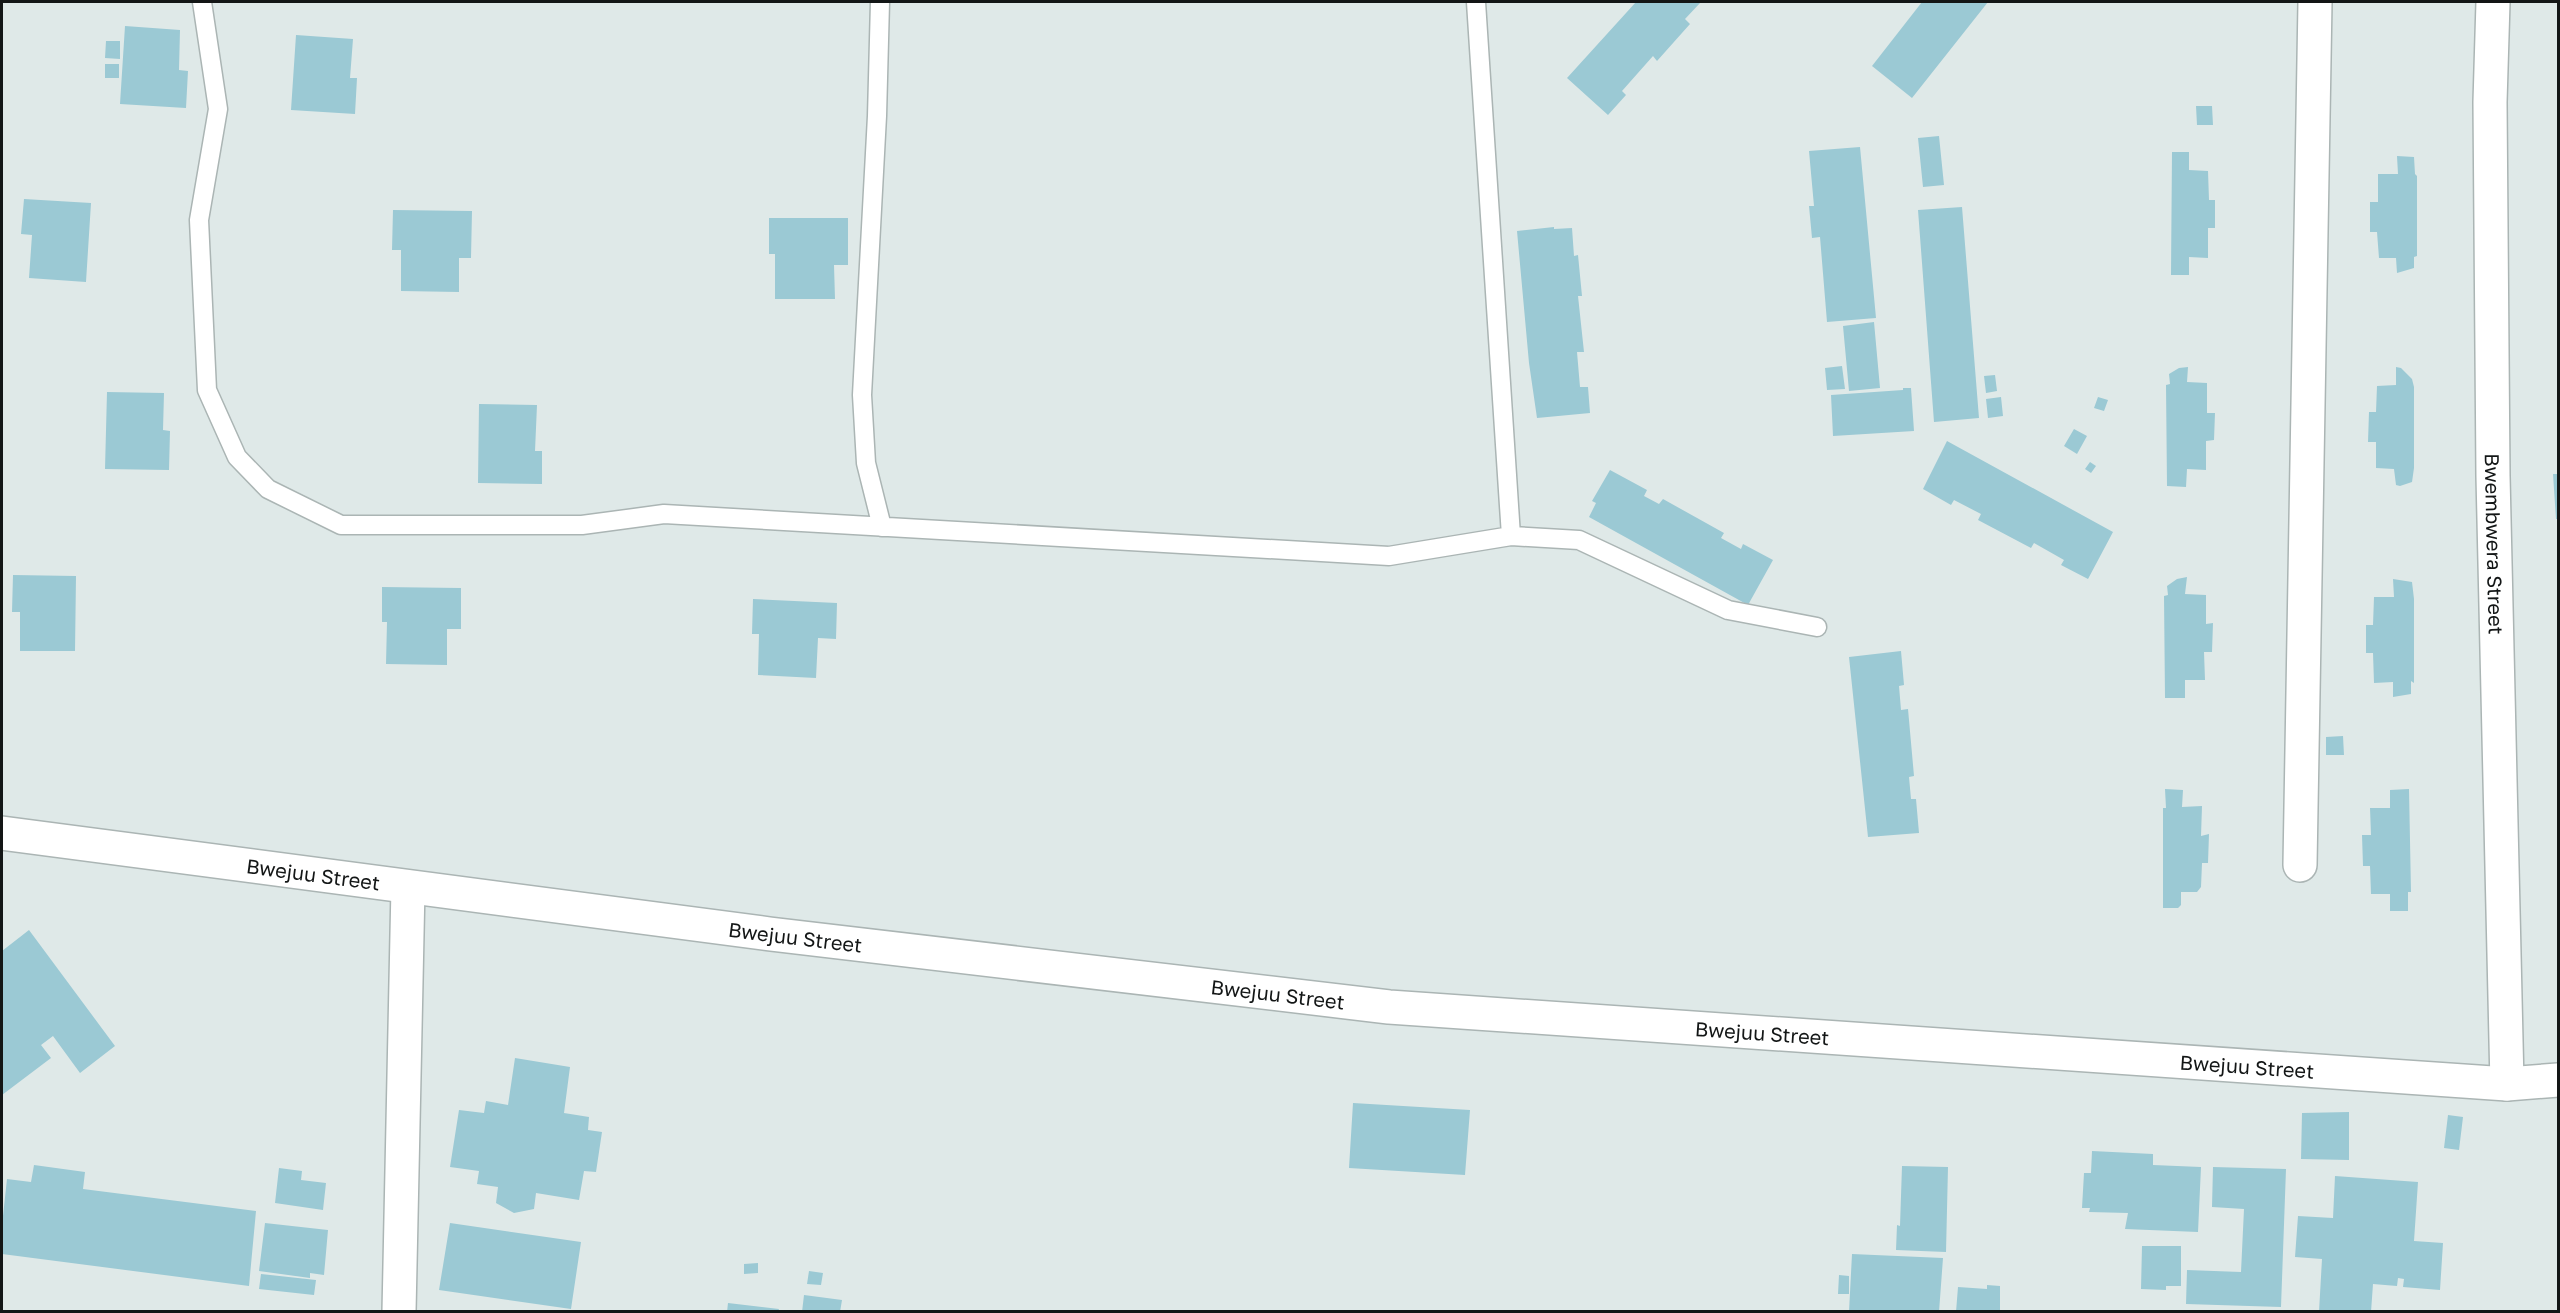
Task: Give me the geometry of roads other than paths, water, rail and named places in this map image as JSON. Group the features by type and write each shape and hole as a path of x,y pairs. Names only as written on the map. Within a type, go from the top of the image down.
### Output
{"street":[{"path":"2300,865 2314,2"},
{"name":"Bwembwera Street","path":"2493,2 2490,102 2493,476 2507,1084"},
{"name":"Bwejuu Street","path":"2,833 782,936 1389,1007 2507,1084 2559,1080"},
{"path":"399,1311 408,887"}],"lane":[{"path":"202,2 218,110 199,220 207,390 237,457 268,489 341,525 582,525 664,514 1389,556 1511,536 1579,540 1728,610 1817,627"},
{"path":"880,2 877,117 862,395 866,463 882,527"},
{"path":"1476,2 1511,536"}]}
